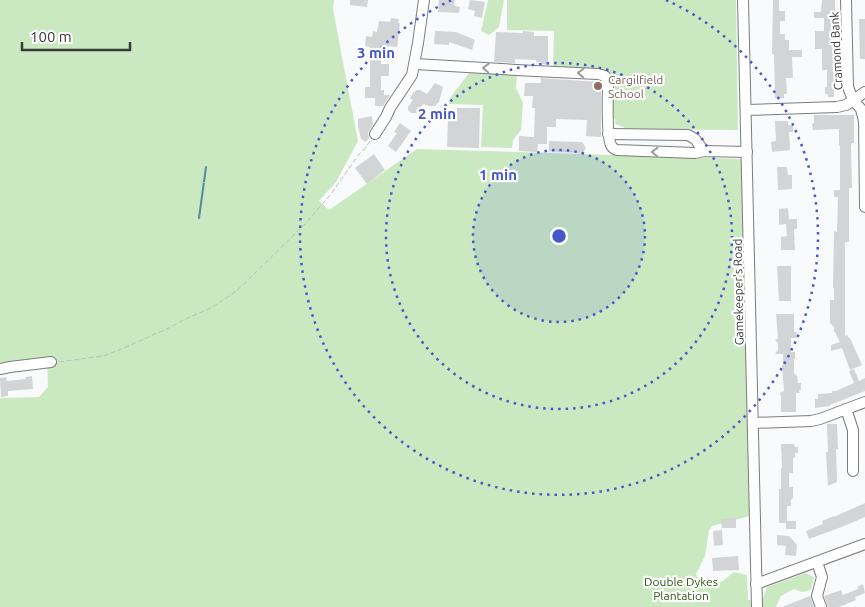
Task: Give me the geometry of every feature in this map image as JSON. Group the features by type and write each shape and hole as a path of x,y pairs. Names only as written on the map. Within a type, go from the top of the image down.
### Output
{"street":[{"path":"376,134 390,108 412,75 424,0"},
{"name":"Gamekeeper's Road","path":"743,0 757,607"},
{"name":"Cramond Bank","path":"846,0 848,86 853,100 861,109 864,120 865,207"},
{"path":"415,64 606,76 608,83 608,134 611,146 617,150 695,153 704,151 747,152"},
{"path":"746,110 837,107 846,105 865,92"},
{"path":"608,134 688,135 692,136 704,151"},
{"path":"0,369 51,362"},
{"path":"753,423 811,421 865,402"},
{"path":"846,410 852,430 853,471"},
{"path":"756,584 865,544"},
{"path":"817,562 822,577 817,596 821,607"}],"path":[{"path":"51,362 103,356 211,308 231,295 287,242 331,194 376,134"},
{"path":"201,182 207,183"}],"green space":[{"name":"Double Dykes Plantation","path":"0,0 334,0 333,9 358,141 336,182 319,201 329,210 417,149 741,159 751,482 748,486 750,488 750,516 712,526 709,530 705,556 696,574 703,589 723,581 734,572 747,575 748,600 762,601 767,587 806,573 814,577 811,590 802,592 794,589 781,596 776,607 0,607 0,398 39,397 48,387 47,357 0,366"},
{"path":"488,0 504,0 499,27 489,35 481,31"},
{"path":"507,0 736,0 738,130 628,129 615,124 615,118 611,118 614,83 611,74 602,71 553,67 554,31 507,30"},
{"path":"469,73 517,75 516,88 523,103 521,130 513,140 512,148 481,147 483,105 449,104 449,99"}],"building":[{"path":"350,0 368,0 367,7 350,5"},
{"path":"439,0 455,0 454,6 460,7 459,13 438,12"},
{"path":"470,0 485,2 482,18 474,16 475,11 468,9"},
{"path":"773,0 779,0 779,11 785,11 785,21 780,21 780,34 785,34 785,40 789,40 789,50 802,50 802,57 792,57 793,78 786,78 787,94 784,94 784,98 775,98 774,54 772,54"},
{"path":"822,0 835,0 834,49 836,82 834,82 834,97 828,97 828,94 825,94 827,70 822,70 822,49 815,49 815,31 824,31 824,18 814,18 814,12 821,12"},
{"path":"391,18 399,19 398,23 400,23 397,47 385,46 384,53 381,52 381,64 389,64 389,76 381,76 381,90 384,90 384,95 390,95 383,106 375,106 375,98 365,98 365,87 370,87 370,47 365,46 366,36 372,37 373,31 377,32 379,21 390,22"},
{"path":"859,19 865,19 865,59 860,59"},
{"path":"435,31 456,32 475,40 472,50 449,42 449,45 434,44"},
{"path":"523,31 534,32 534,36 548,36 548,65 536,62 536,60 515,59 515,63 494,62 496,32 523,33"},
{"path":"541,78 600,82 601,137 586,136 587,120 556,119 556,127 547,127 547,144 538,144 537,152 519,151 519,136 534,137 535,108 532,108 533,96 524,96 525,83 541,83"},
{"path":"435,83 443,87 439,102 435,106 423,104 416,113 411,113 408,107 413,100 410,98 414,92 420,90 427,94"},
{"path":"457,108 480,108 479,148 447,147 448,118 457,119"},
{"path":"814,115 854,115 854,143 851,146 852,188 849,188 849,242 845,242 845,336 847,335 850,338 862,365 850,370 842,348 831,351 831,345 840,342 834,332 834,327 830,323 830,300 834,300 834,231 837,232 838,197 834,197 834,190 840,190 839,129 813,130"},
{"path":"372,116 373,124 366,142 361,139 358,119"},
{"path":"775,121 788,121 788,125 793,125 793,132 789,132 790,150 772,152 771,142 776,141"},
{"path":"400,123 411,131 396,152 388,146 397,133 394,132"},
{"path":"549,141 582,142 586,148 583,153 549,151"},
{"path":"374,154 385,170 367,184 355,168"},
{"path":"777,167 787,167 788,175 792,175 792,189 778,190"},
{"path":"788,208 789,219 797,219 797,229 794,229 795,250 781,250 781,237 787,236 786,224 779,225 779,209"},
{"path":"777,266 791,266 791,301 779,301"},
{"path":"776,314 794,314 794,332 797,332 796,338 791,338 791,352 795,352 794,373 797,376 798,383 801,383 800,393 796,393 796,412 781,412 780,393 784,391 783,354 775,354 778,350 778,343 775,340 778,338"},
{"path":"854,369 859,381 865,378 865,391 830,406 815,408 815,399 818,399 818,394 832,393 832,391 854,383 849,371"},
{"path":"32,376 33,389 8,391 8,396 1,397 0,378 6,377 7,381 26,379 25,377"},
{"path":"827,424 837,424 838,449 836,449 837,482 828,486 826,452 828,452"},
{"path":"781,444 794,444 795,447 798,447 798,453 795,453 795,458 793,458 793,473 789,473 789,487 793,487 793,498 791,506 787,506 787,521 796,521 796,529 786,529 786,523 779,523 779,489 781,489 782,468"},
{"path":"865,503 865,517 809,539 806,531 823,524 822,521"},
{"path":"736,518 736,528 722,528 721,519"},
{"path":"722,530 723,545 714,546 713,531"},
{"path":"777,535 789,536 797,545 796,556 785,555 786,546 777,545"},
{"path":"738,556 739,570 713,571 712,558"},
{"path":"863,584 865,593 855,597 856,600 839,607 828,607 824,596 841,590 843,595 858,589 857,587"},
{"path":"810,596 814,607 782,607"}],"waterway":[{"path":"199,218 206,167"}],"place":[{"name":"Cargilfield School","path":"598,86"}]}
